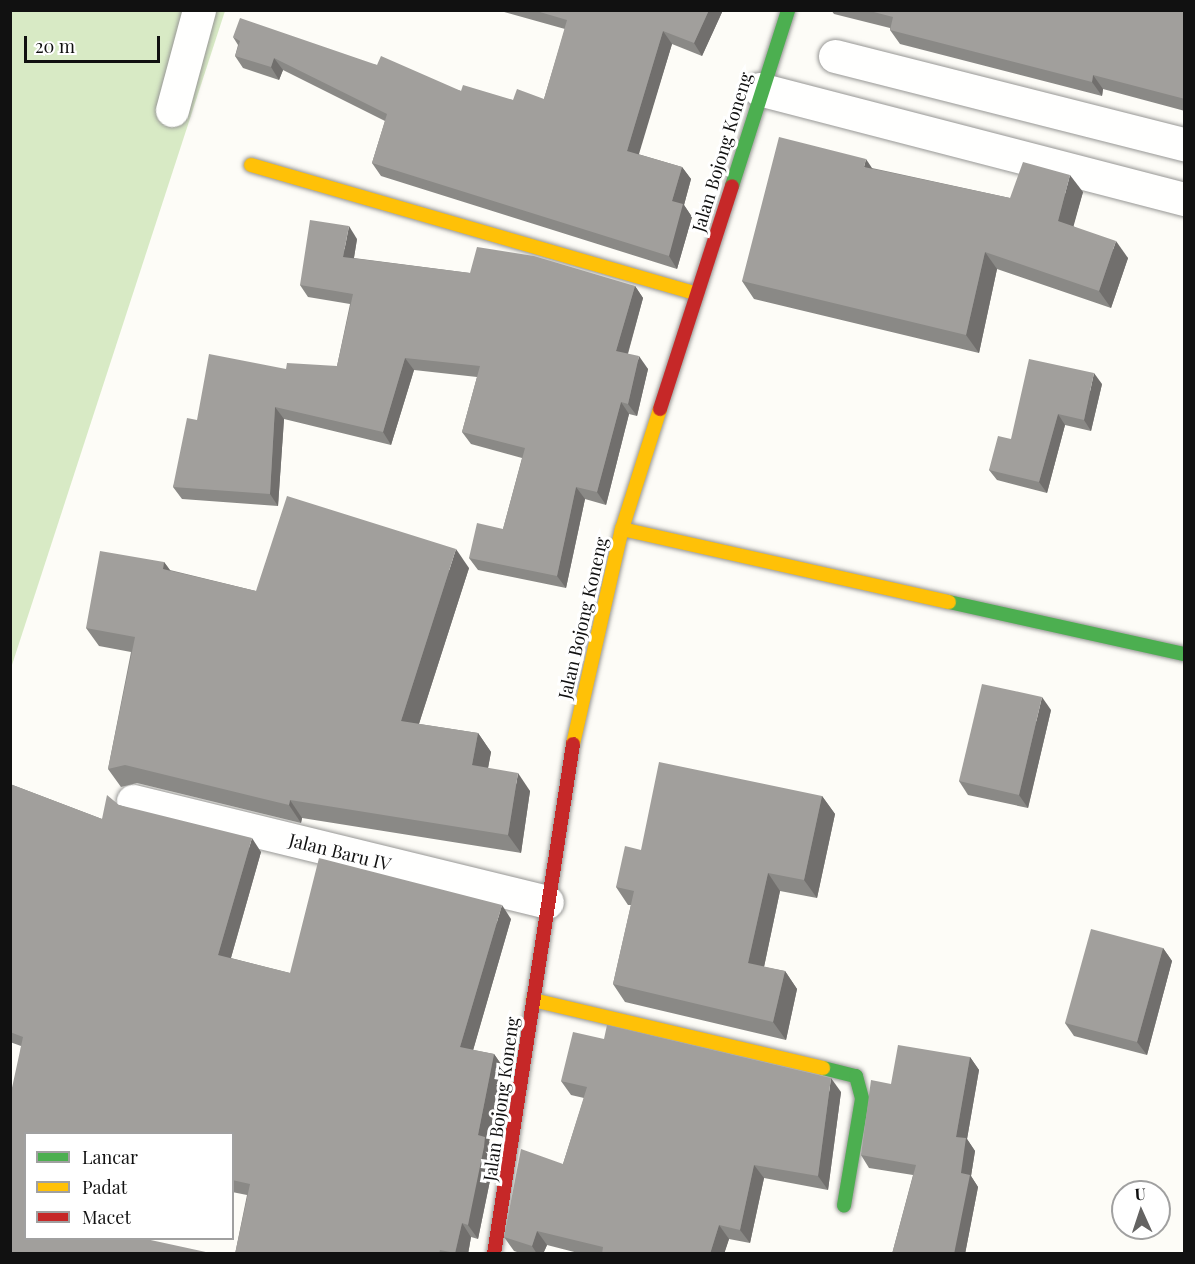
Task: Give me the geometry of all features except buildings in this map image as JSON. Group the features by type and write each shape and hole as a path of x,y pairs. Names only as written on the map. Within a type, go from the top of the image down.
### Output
{"street":[{"path":"172,110 199,10"},
{"name":"Jalan Bojong Koneng","path":"494,1254 512,1164 547,902 569,767 622,529 759,89 788,10"},
{"path":"835,56 1185,144"},
{"path":"759,89 1185,200"},
{"path":"251,165 697,294"},
{"path":"622,529 1185,654"},
{"name":"Jalan Baru IV","path":"133,801 547,902"},
{"path":"533,1000 856,1076 862,1099 843,1205"}],"green space":[{"path":"11,11 225,11 11,668"}],"traffic: fast":[{"path":"732,186 788,10"},
{"path":"949,602 1184,654"},
{"path":"823,1068 856,1076 862,1099 844,1205"}],"traffic: slow":[{"path":"251,165 697,294"},
{"path":"573,744 622,529 660,409"},
{"path":"622,529 949,602"},
{"path":"533,1000 823,1068"}],"traffic: jam":[{"path":"660,409 732,186"},
{"path":"494,1254 573,744"}]}
